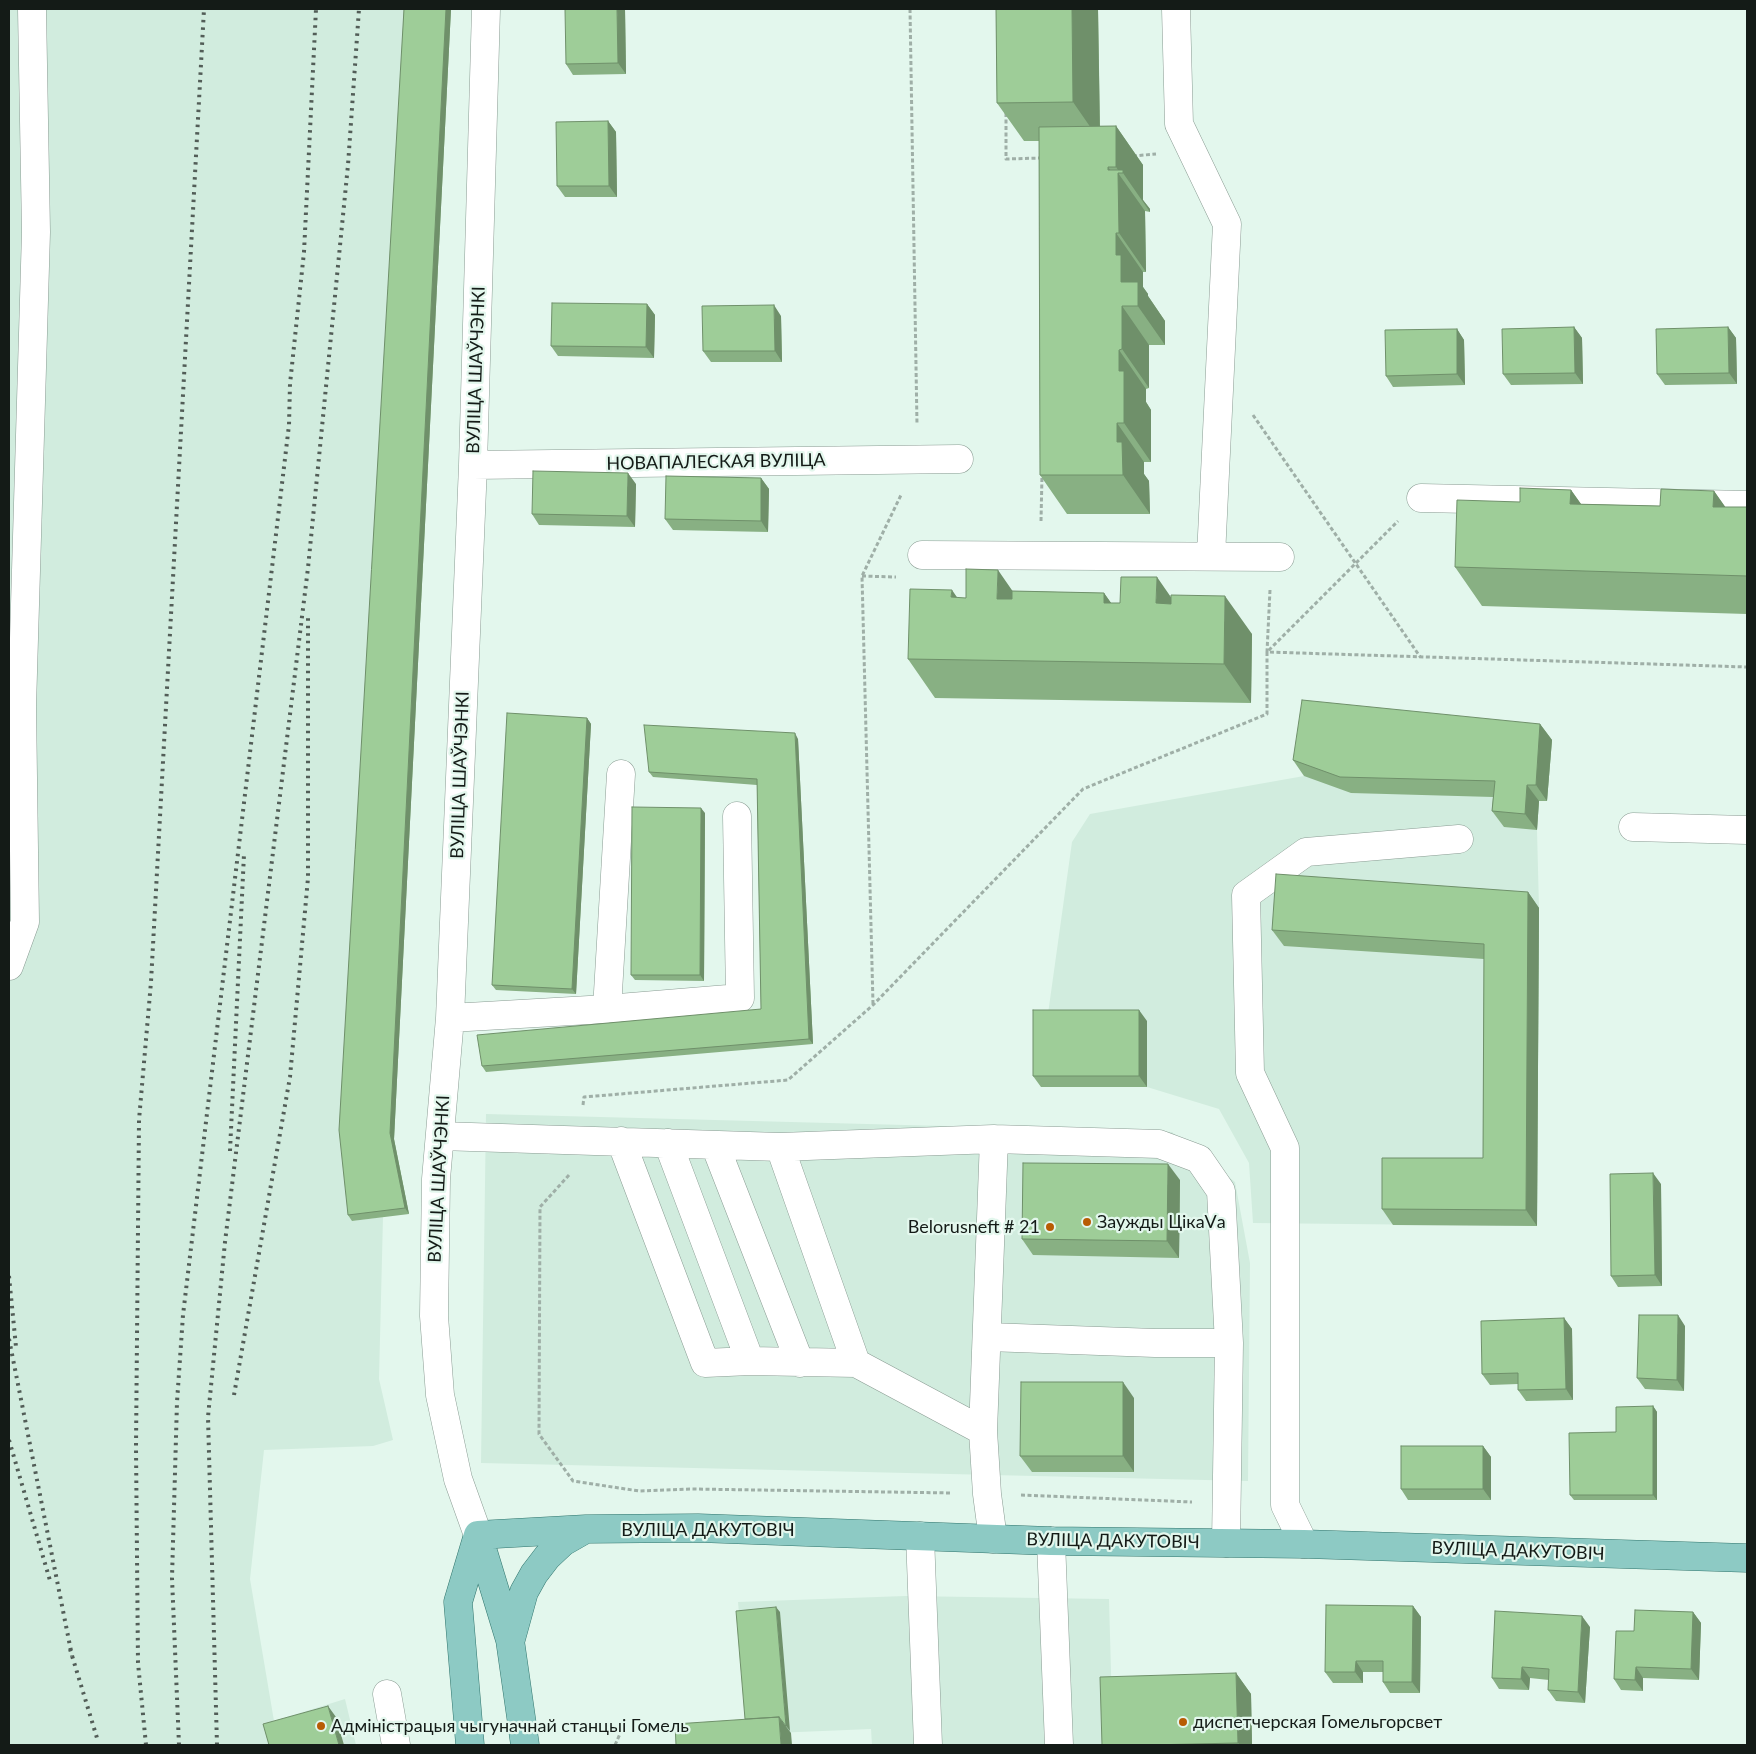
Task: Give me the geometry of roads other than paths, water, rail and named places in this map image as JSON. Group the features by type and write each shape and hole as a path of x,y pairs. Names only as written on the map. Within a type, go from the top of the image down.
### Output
{"main road":[{"name":"ВУЛІЦА ДАКУТОВІЧ","path":"478,1535 586,1530 698,1528 1051,1541 1304,1544 1747,1558"},
{"name":"ВУЛІЦА ШАЎЧЭНКІ","path":"510,1640 524,1592 534,1574 547,1557 563,1542 586,1530"},
{"name":"ВУЛІЦА ШАЎЧЭНКІ","path":"478,1535 510,1640 525,1745"},
{"path":"470,1745 458,1602 478,1535"}],"street":[{"path":"9,966 26,922 22,706 36,232 32,9"},
{"name":"ВУЛІЦА ШАЎЧЭНКІ","path":"478,1535 458,1479 440,1395 434,1316 436,1179 450,1018 473,465 486,9"},
{"path":"1176,9 1179,124 1227,224 1211,556"},
{"name":"НОВАПАЛЕСКАЯ ВУЛІЦА","path":"473,465 959,459"},
{"path":"1421,498 1747,505"},
{"path":"922,555 1280,557"},
{"path":"606,1009 621,774"},
{"path":"450,1018 606,1009 740,998 737,816"},
{"path":"1633,827 1747,830"},
{"path":"1304,1544 1285,1505 1285,1148 1250,1074 1246,896 1306,852 1459,839"},
{"path":"440,1136 780,1146 994,1140 1159,1144 1199,1160 1221,1191 1229,1343 1226,1543"},
{"path":"993,1538 987,1494 983,1431 994,1140"},
{"path":"621,1142 705,1363 750,1361 856,1363 983,1431"},
{"path":"668,1143 750,1361"},
{"path":"715,1144 800,1363"},
{"path":"780,1146 856,1363"},
{"path":"988,1337 1155,1344 1229,1343"},
{"path":"920,1536 928,1745"},
{"path":"1051,1541 1059,1745"},
{"path":"387,1694 396,1745"}],"railway":[{"path":"146,1745 138,1663 136,1447 139,1120 151,982 204,9"},
{"path":"179,1745 172,1578 177,1402 183,1315 289,425 290,384 304,252 316,9"},
{"path":"217,1745 208,1417 225,1242 308,568 348,165 359,9"},
{"path":"234,1395 290,1077 308,878 308,616"},
{"path":"230,1151 244,854"},
{"path":"9,1276 16,1347"},
{"path":"9,1339 72,1656"},
{"path":"9,1440 51,1584"},
{"path":"70,1649 97,1738"}],"place":[{"name":"Заужды ЦікаVа","path":"1087,1222"},
{"name":"Belorusneft # 21","path":"1050,1227"},
{"name":"диспетчерская Гомельгорсвет","path":"1183,1722"},
{"name":"Адміністрацыя чыгуначнай станцыі Гомель","path":"321,1726"}]}
